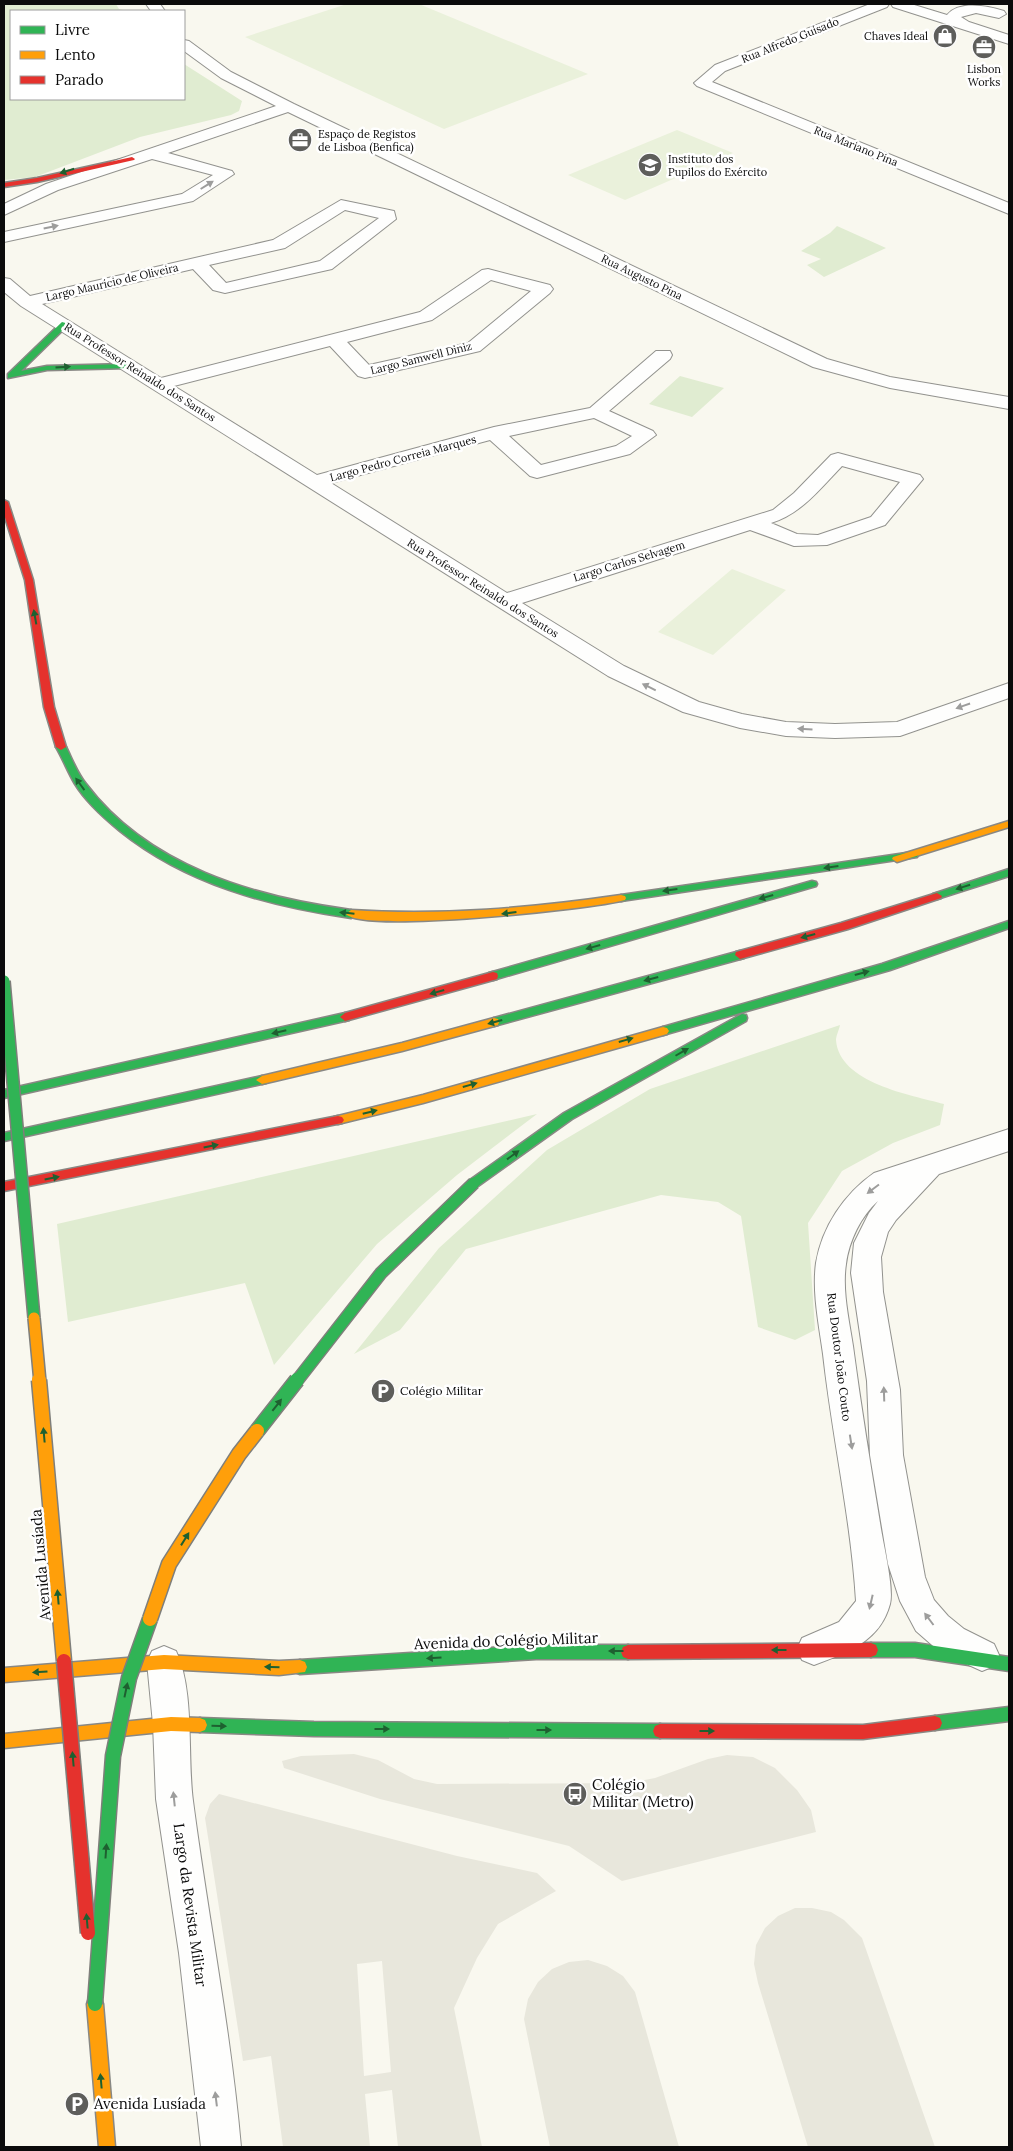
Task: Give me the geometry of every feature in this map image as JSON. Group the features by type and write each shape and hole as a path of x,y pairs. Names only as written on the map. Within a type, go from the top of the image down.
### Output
{"main road":[{"path":"4,186 27,183 102,163 132,159"},
{"path":"4,381 15,374 65,324"},
{"path":"15,374 47,368 129,366"},
{"path":"4,503 29,580 44,665 49,712 56,735 77,780 113,820 136,838 174,862 218,881 279,901 333,912 385,917 467,917 550,908 914,855"},
{"path":"4,1094 380,1009 914,855 1009,824"},
{"path":"4,1137 88,1120 402,1047 844,926 1009,872"},
{"path":"4,1187 314,1126 432,1096 781,995 886,967 1009,924"},
{"name":"Avenida Lusíada","path":"4,981 107,2147"},
{"path":"95,2004 113,1756 129,1678 169,1564 239,1454 381,1273 474,1184 568,1116 781,995"},
{"name":"Avenida do Colégio Militar","path":"4,1675 164,1662 279,1668 536,1652 915,1650 1004,1663"},
{"path":"4,1741 171,1724 314,1729 863,1732 1009,1714"}],"street":[{"name":"Rua Alfredo Guisado","path":"702,83 720,68 882,4"},
{"path":"898,4 1009,40"},
{"path":"969,4 1004,16"},
{"path":"968,26 958,21 954,15 969,9 1004,16"},
{"name":"Rua Augusto Pina","path":"185,45 226,75 289,107 820,363 875,381 906,388 1009,402"},
{"name":"Rua Mariano Pina","path":"702,83 1009,209"},
{"path":"4,210 52,188 132,159 289,107"},
{"path":"4,237 188,198 226,174 149,153"},
{"name":"Largo Maurício de Oliveira","path":"27,302 196,263 280,244 340,206 348,204 388,215 388,219 326,265 225,288 219,286 196,263"},
{"name":"Largo Samwell Diniz","path":"160,384 426,316 488,274 544,290 474,347 365,372 334,340"},
{"name":"Rua Professor Reinaldo dos Santos","path":"4,283 27,302 65,324 313,482 616,671 691,707 740,722 786,728 826,730 900,729 1009,690"},
{"name":"Largo Pedro Correia Marques","path":"313,482 494,434 596,412 663,355"},
{"name":"Largo Pedro Correia Marques","path":"494,434 537,472 623,450 646,435 596,412"},
{"name":"Largo Carlos Selvagem","path":"506,601 538,588 754,524 780,514 801,497 838,458 913,480 878,521 820,541 794,540 754,524"},
{"name":"Rua Doutor João Couto","path":"812,1650 851,1633 865,1618 873,1603 871,1571 844,1401 830,1295 831,1264 836,1245 847,1219 866,1194 884,1181 1009,1140"},
{"path":"934,1164 891,1203 878,1223 868,1244 867,1272 883,1382 886,1451 903,1556 917,1603 930,1622 949,1640 1004,1663"},
{"name":"Largo da Revista Militar","path":"164,1662 171,1724 174,1799 198,1953 221,2147"}],"green space":[{"path":"4,4 116,4 119,9 123,10 10,10 10,100 185,100 185,65 242,101 239,111 231,115 140,137 35,177 4,180"},
{"path":"347,4 419,4 588,74 444,129 245,37"},
{"path":"677,130 733,153 625,200 568,175"},
{"path":"837,226 886,248 824,277 807,265 821,259 801,251 830,233"},
{"path":"680,376 724,388 692,417 649,404"},
{"path":"732,569 786,590 713,655 658,632"},
{"path":"840,1025 836,1040 840,1055 849,1067 879,1085 944,1104 940,1125 893,1143 842,1171 808,1223 815,1330 795,1340 758,1327 741,1216 718,1202 661,1195 466,1249 400,1330 354,1354 439,1248 547,1150 650,1089"},
{"path":"537,1114 457,1175 377,1244 274,1365 245,1283 68,1322 57,1224"}],"shaded area":[{"path":"354,1754 378,1760 414,1779 437,1784 629,1783 655,1778 708,1759 727,1755 753,1757 775,1768 797,1790 811,1810 816,1832 622,1881 569,1846 380,1799 284,1768 282,1761 301,1756"},
{"path":"219,1794 457,1856 537,1873 556,1891 498,1924 477,1958 454,2008 482,2147 398,2147 392,2090 365,2094 370,2147 283,2147 271,2056 243,2061 205,1818 210,1804","holes":["382,1961 391,2072 364,2076 357,1964"]},
{"path":"795,1908 812,1908 831,1912 844,1920 862,1938 935,2147 808,2147 758,1983 754,1964 756,1945 765,1928 778,1916"},
{"path":"588,1960 607,1966 623,1976 635,1992 679,2147 550,2147 524,2019 528,1999 538,1982 552,1969 569,1962"}],"traffic: fast":[{"path":"11,376 65,324"},
{"path":"15,374 47,368 129,366"},
{"path":"61,747 80,784 108,816 143,844 182,866 224,885 268,899 311,909 351,914"},
{"path":"621,898 913,855"},
{"path":"937,896 1009,872"},
{"path":"493,976 812,884"},
{"path":"663,1031 886,967 1009,924"},
{"path":"494,1022 740,955"},
{"path":"4,981 34,1318"},
{"path":"4,1094 345,1017"},
{"path":"474,1183 568,1116 742,1018"},
{"path":"4,1137 262,1080"},
{"path":"257,1431 381,1273 474,1183"},
{"path":"95,2004 113,1756 129,1678 150,1619"},
{"path":"871,1650 915,1650 1009,1664"},
{"path":"300,1667 536,1652 628,1652"},
{"path":"935,1723 1009,1714"},
{"path":"200,1725 314,1729 660,1731"}],"traffic: slow":[{"path":"897,859 1009,824"},
{"path":"351,914 419,917 487,914 554,908 621,898"},
{"path":"262,1080 402,1047 494,1022"},
{"path":"338,1120 423,1099 663,1031"},
{"path":"34,1318 64,1661"},
{"path":"150,1619 169,1564 239,1454 257,1431"},
{"path":"4,1675 164,1662 279,1668 300,1667"},
{"path":"4,1741 171,1724 200,1725"},
{"path":"95,2004 107,2147"}],"traffic: jam":[{"path":"4,185 37,180 132,159"},
{"path":"4,502 29,580 49,707 61,747"},
{"path":"740,955 844,926 937,896"},
{"path":"345,1017 493,976"},
{"path":"4,1187 338,1120"},
{"path":"628,1652 871,1650"},
{"path":"64,1661 88,1933"},
{"path":"660,1731 863,1732 935,1723"}],"place":[{"name":"Chaves Ideal","path":"945,36"},
{"name":"Lisbon Works","path":"984,47"},
{"name":"Espaço de Registos de Lisboa (Benfica)","path":"300,140"},
{"name":"Instituto dos Pupilos do Exército","path":"650,165"},
{"name":"Colégio Militar","path":"383,1391"},
{"name":"Colégio Militar (Metro)","path":"575,1794"},
{"name":"Avenida Lusíada","path":"77,2104"}]}
